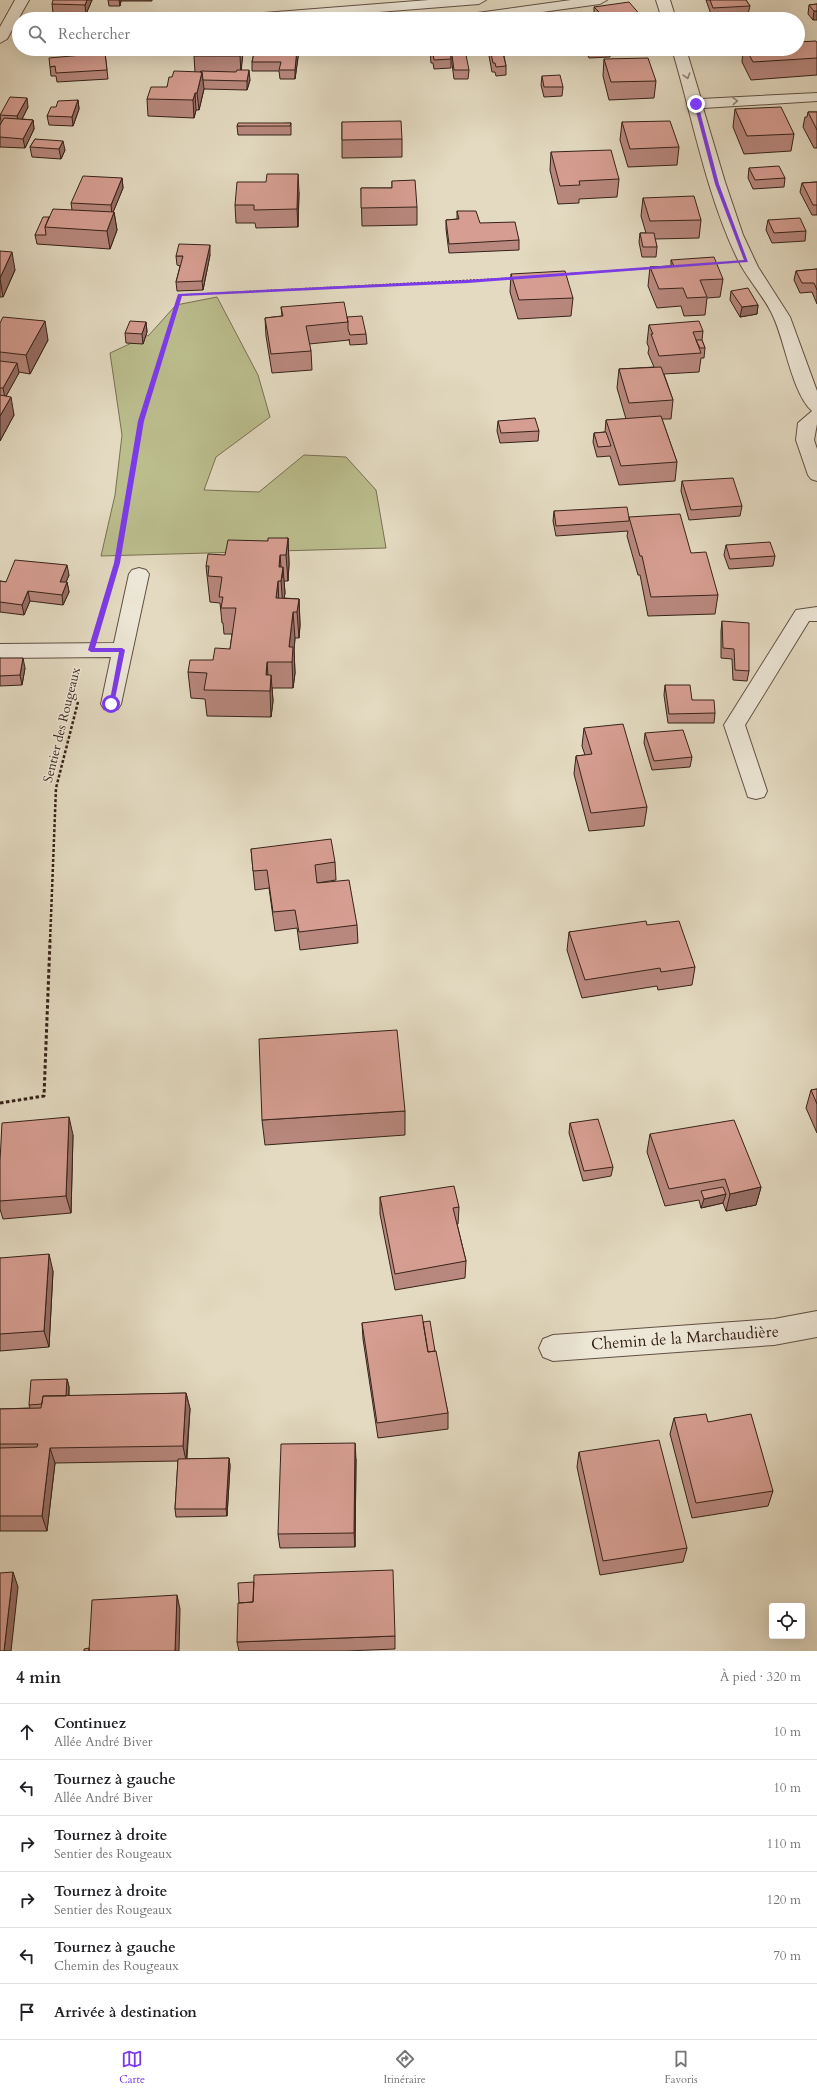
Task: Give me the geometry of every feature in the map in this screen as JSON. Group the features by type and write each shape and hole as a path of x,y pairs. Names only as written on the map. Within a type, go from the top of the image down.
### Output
{"street":[{"path":"15,12 22,0"},
{"path":"327,12 478,0"},
{"path":"513,12 600,0"},
{"path":"663,0 667,12"},
{"path":"1,37 12,18"},
{"path":"1,37 12,36"},
{"path":"681,56 696,104 717,184 747,261 781,316 807,392 817,407"},
{"path":"696,104 817,97"},
{"path":"817,415 807,423 805,440 817,475"},
{"path":"111,704 139,574"},
{"path":"756,791 734,726 803,615 817,614"},
{"path":"0,651 122,650"},
{"name":"Chemin de la Marchaudière","path":"552,1348 774,1332 817,1324"}],"path":[{"path":"556,275 659,267"},
{"path":"118,555 141,421 180,295 516,278"},
{"name":"Sentier des Rougeaux","path":"0,1103 44,1096 56,788 91,650"}],"green space":[{"path":"217,297 258,375 270,417 216,457 204,490 259,492 304,455 346,457 376,490 386,548 101,556 115,495 122,435 110,353 149,335 176,305"}],"building":[{"path":"53,0 87,0 85,5 52,4"},
{"path":"710,0 746,0 750,6 713,8"},
{"path":"629,2 638,12 599,12 594,7"},
{"path":"817,4 817,11 814,11 809,5"},
{"path":"816,41 817,58 753,62 750,56 805,56 805,42"},
{"path":"71,56 105,56 107,70 56,73 55,66 50,67 49,58"},
{"path":"253,56 296,56 295,70 279,70 281,62 252,62"},
{"path":"433,56 451,56 451,59 434,60"},
{"path":"452,56 466,56 469,70 454,70"},
{"path":"492,56 504,56 506,66 496,67 495,63 493,63"},
{"path":"648,58 656,81 611,82 604,59"},
{"path":"237,70 249,70 247,81 203,80 202,72 200,72 201,71 236,72"},
{"path":"174,71 202,72 197,93 195,93 193,100 147,99 151,87 167,87 169,77 172,77"},
{"path":"560,75 563,87 544,87 542,76"},
{"path":"10,97 27,98 17,116 0,115"},
{"path":"78,100 72,117 47,116 51,107 56,107 58,101"},
{"path":"781,107 794,134 747,136 735,109"},
{"path":"808,112 817,112 817,130"},
{"path":"4,118 33,120 23,139 0,137 0,125"},
{"path":"401,121 402,139 342,140 342,122"},
{"path":"670,121 679,147 630,149 622,122"},
{"path":"238,123 291,123 290,126 237,126"},
{"path":"35,139 63,141 59,149 30,147"},
{"path":"611,150 619,179 579,181 580,185 560,186 551,152"},
{"path":"779,166 785,178 755,180 749,168"},
{"path":"267,174 298,174 297,209 254,210 254,205 235,205 237,182 266,182"},
{"path":"83,176 122,178 111,205 71,203"},
{"path":"415,180 417,207 361,208 361,188 392,188 392,181"},
{"path":"817,182 817,205 813,205 802,183"},
{"path":"694,196 701,220 650,221 643,198"},
{"path":"53,209 114,212 107,231 45,227"},
{"path":"457,211 476,211 480,223 515,222 519,240 449,244 446,220 459,219"},
{"path":"43,217 49,217 45,227 46,235 35,235"},
{"path":"800,218 806,231 774,233 768,220"},
{"path":"640,233 654,233 657,247 643,247"},
{"path":"179,244 210,245 202,281 176,282 183,256 176,256"},
{"path":"0,251 12,252 0,278"},
{"path":"714,257 723,279 700,280 707,297 687,298 683,288 659,289 650,267 674,266 671,260"},
{"path":"817,269 817,290 814,283 802,283 796,271"},
{"path":"565,271 573,298 519,300 511,274"},
{"path":"748,288 758,305 742,307 731,291"},
{"path":"344,302 348,322 306,326 311,351 271,354 265,318 283,316 281,307"},
{"path":"362,316 366,334 350,335 347,317"},
{"path":"3,317 45,321 26,355 0,352 0,323"},
{"path":"130,321 146,322 142,334 125,333"},
{"path":"699,321 703,331 693,332 701,353 659,356 649,325"},
{"path":"696,340 702,340 705,348 700,348"},
{"path":"0,361 17,363 3,388 0,388"},
{"path":"661,367 673,400 629,403 619,369"},
{"path":"0,395 11,397 0,416"},
{"path":"661,416 677,462 621,466 606,420"},
{"path":"535,418 539,431 501,433 498,421"},
{"path":"606,432 611,446 598,447 594,433"},
{"path":"733,478 742,506 691,510 682,481"},
{"path":"627,507 629,521 556,526 554,511"},
{"path":"680,514 691,553 706,552 718,595 651,597 642,556 640,556 629,517"},
{"path":"268,538 288,538 286,555 280,555 279,567 283,567 281,581 278,581 276,598 299,599 297,612 293,612 289,647 293,647 292,662 267,662 266,675 271,675 270,691 204,690 207,673 188,672 190,660 213,660 215,648 230,649 236,608 221,608 223,597 219,597 222,577 208,576 209,566 206,566 208,554 225,555 228,540 268,541"},
{"path":"770,542 775,556 730,559 726,545"},
{"path":"15,560 67,565 60,582 67,582 62,595 28,591 22,605 0,602 0,581 6,582"},
{"path":"722,621 749,623 749,671 735,670 734,649 723,648"},
{"path":"0,658 23,658 20,675 0,676"},
{"path":"665,685 690,685 692,700 714,700 715,713 669,714"},
{"path":"623,724 647,807 591,813 576,756 592,754 584,728"},
{"path":"683,730 692,757 654,761 645,733"},
{"path":"331,839 335,862 315,865 317,883 349,880 357,925 299,932 295,910 273,912 267,870 253,871 251,849"},
{"path":"646,921 647,925 679,921 695,967 661,972 660,968 585,980 569,932"},
{"path":"397,1030 405,1111 262,1120 259,1039"},
{"path":"817,1089 817,1104 811,1090"},
{"path":"69,1117 66,1196 0,1201 2,1123"},
{"path":"598,1119 613,1167 584,1171 570,1123"},
{"path":"734,1120 761,1187 730,1194 725,1179 669,1189 650,1134"},
{"path":"454,1186 459,1207 453,1208 466,1261 395,1274 380,1197"},
{"path":"723,1187 726,1194 704,1199 701,1191"},
{"path":"49,1254 44,1331 0,1334 0,1258"},
{"path":"422,1315 428,1352 436,1351 448,1413 377,1423 362,1323"},
{"path":"430,1321 435,1351 428,1352 423,1322"},
{"path":"67,1379 66,1396 43,1396 42,1404 29,1405 31,1380"},
{"path":"186,1393 183,1446 50,1448 42,1516 0,1516 0,1448 37,1447 38,1444 0,1444 0,1409 41,1408 43,1396"},
{"path":"706,1414 708,1422 751,1414 773,1491 696,1503 674,1418"},
{"path":"659,1440 687,1548 603,1561 579,1452"},
{"path":"355,1443 354,1533 278,1534 281,1444"},
{"path":"229,1458 226,1509 175,1509 178,1459"},
{"path":"393,1570 395,1636 237,1642 238,1603 253,1602 254,1575"},
{"path":"13,1572 4,1651 0,1651 0,1573"},
{"path":"254,1582 253,1602 239,1603 238,1583"},
{"path":"177,1595 175,1651 89,1651 92,1600"},
{"path":"89,1648 89,1651 84,1651 84,1649"}],"route":[{"path":"111,704 122,650 91,650 117,563 141,421 180,295 468,281 747,261 717,184 696,104"}]}
